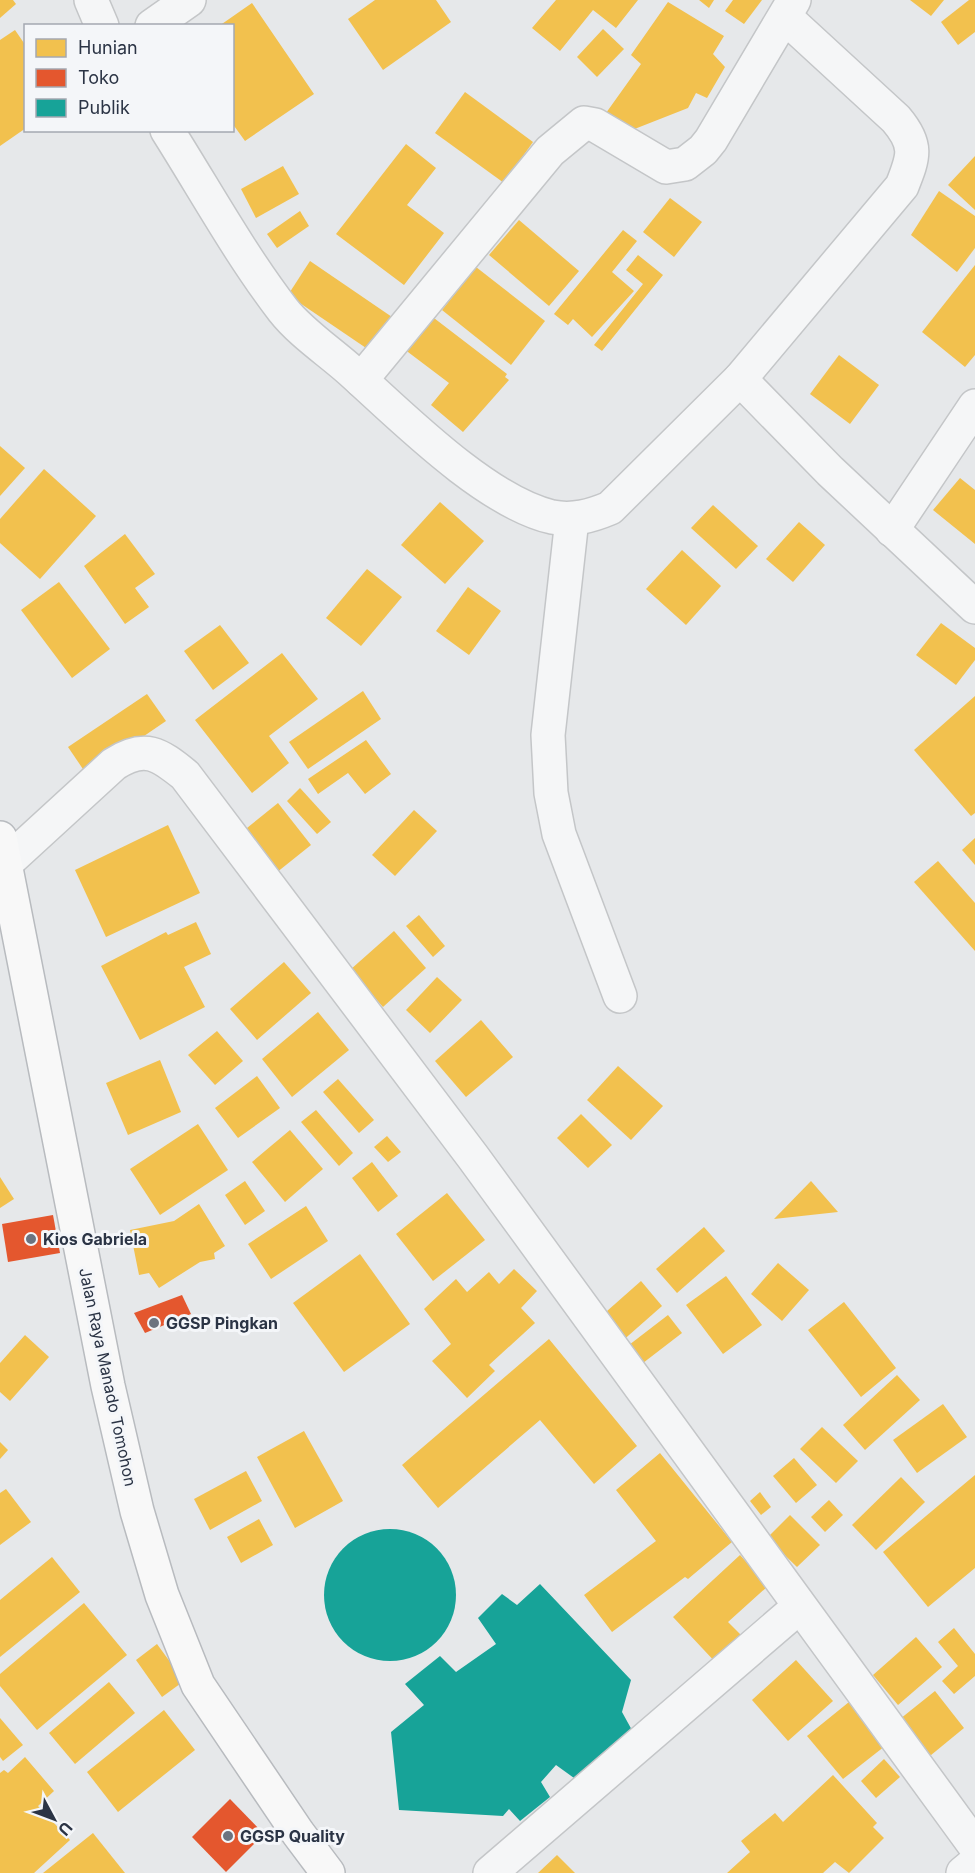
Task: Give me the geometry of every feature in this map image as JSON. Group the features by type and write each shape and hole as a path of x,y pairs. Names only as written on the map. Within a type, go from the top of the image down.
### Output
{"highway":[{"name":"Jalan Raya Manado Tomohon","path":"4,872 108,1386 137,1511 162,1595 198,1685 328,1873"}],"street":[{"path":"91,0 101,24"},
{"path":"155,24 189,0"},
{"path":"168,132 284,312 399,417 497,492 531,510 553,517 572,519 592,516 610,508 740,380 902,186 912,161 908,134 790,9 711,140 685,164 675,167 657,164 595,125 584,123 570,132 550,151 361,380"},
{"path":"740,380 892,530 975,607"},
{"path":"892,530 975,406"},
{"path":"572,519 548,735 551,793 559,834 620,996"},
{"path":"4,872 114,764 128,755 141,752 153,754 185,775 473,1157 975,1846"},
{"path":"490,1873 799,1607"},
{"path":"963,1873 975,1863"}],"building: Hunian":[{"path":"0,0 13,0 16,4 0,18"},
{"path":"375,0 436,0 451,22 383,70 348,19"},
{"path":"556,0 638,0 616,28 593,10 560,51 532,28"},
{"path":"699,0 714,0 709,8"},
{"path":"733,0 762,0 744,24 725,11"},
{"path":"910,0 944,0 931,16"},
{"path":"969,0 975,0 975,32 958,45 941,22"},
{"path":"668,2 724,36 713,54 725,67 707,98 696,93 688,108 632,130 606,113 641,64 631,55"},
{"path":"252,3 314,94 245,141 234,126 234,24 222,24"},
{"path":"603,29 624,49 597,77 577,57"},
{"path":"15,30 24,43 24,129 0,146 0,40"},
{"path":"465,92 533,142 504,183 435,133"},
{"path":"406,144 436,168 407,205 444,233 404,285 336,234"},
{"path":"975,156 975,210 948,185"},
{"path":"283,166 299,194 256,218 241,189"},
{"path":"939,191 975,216 975,248 957,272 911,235"},
{"path":"670,198 702,222 674,257 643,232"},
{"path":"300,211 309,226 277,248 267,234"},
{"path":"519,220 579,271 549,306 489,255"},
{"path":"623,230 637,241 612,272 634,291 592,337 573,319 568,325 554,314"},
{"path":"638,255 663,275 602,351 594,345 643,284 626,270"},
{"path":"310,261 392,317 369,350 288,295"},
{"path":"975,265 975,355 965,367 922,332"},
{"path":"476,267 545,321 511,365 442,310"},
{"path":"430,315 507,374 505,377 509,380 463,432 431,405 449,383 404,349"},
{"path":"839,355 879,385 850,424 810,394"},
{"path":"0,446 25,468 0,496"},
{"path":"44,469 96,516 40,579 0,543 0,519"},
{"path":"960,478 975,490 975,544 933,510"},
{"path":"440,502 484,541 445,584 401,545"},
{"path":"713,505 758,546 736,569 691,528"},
{"path":"799,522 825,545 793,582 766,559"},
{"path":"125,534 155,574 135,588 149,607 125,624 84,566"},
{"path":"682,550 721,586 686,625 646,589"},
{"path":"367,569 402,597 361,646 326,618"},
{"path":"59,582 110,649 72,678 21,610"},
{"path":"468,587 501,611 469,655 436,631"},
{"path":"941,623 975,648 975,660 956,685 916,655"},
{"path":"220,625 249,663 213,690 184,651"},
{"path":"282,653 318,699 269,736 289,763 252,793 195,720"},
{"path":"363,691 381,719 308,769 289,742"},
{"path":"147,694 166,721 87,775 68,747"},
{"path":"975,696 975,813 971,816 914,750"},
{"path":"366,740 391,774 365,794 348,773 318,794 308,779"},
{"path":"300,788 331,822 317,834 287,801"},
{"path":"278,803 311,845 276,873 242,832"},
{"path":"414,810 437,831 395,876 372,855"},
{"path":"168,825 200,893 106,937 75,870"},
{"path":"975,838 975,865 962,850"},
{"path":"938,861 975,903 975,951 914,882"},
{"path":"419,915 445,946 433,957 406,926"},
{"path":"196,922 211,954 184,967 205,1007 140,1040 101,966 166,932 168,935"},
{"path":"394,931 426,968 383,1007 350,970"},
{"path":"284,962 311,993 257,1040 230,1009"},
{"path":"437,977 462,1000 430,1033 406,1010"},
{"path":"318,1012 349,1050 292,1097 262,1059"},
{"path":"481,1020 513,1057 466,1097 435,1061"},
{"path":"217,1031 243,1061 215,1085 188,1055"},
{"path":"160,1060 181,1112 128,1135 106,1083"},
{"path":"618,1066 663,1106 631,1140 587,1100"},
{"path":"257,1076 280,1108 238,1138 215,1108"},
{"path":"338,1079 374,1120 359,1133 323,1092"},
{"path":"316,1110 353,1153 339,1166 301,1122"},
{"path":"581,1114 612,1145 588,1168 557,1138"},
{"path":"198,1124 228,1170 160,1215 130,1169"},
{"path":"290,1130 323,1169 285,1202 252,1162"},
{"path":"387,1136 401,1152 388,1162 374,1147"},
{"path":"372,1162 398,1196 378,1212 352,1178"},
{"path":"0,1177 14,1199 0,1208"},
{"path":"245,1181 265,1211 245,1225 225,1195"},
{"path":"811,1181 838,1212 774,1219"},
{"path":"447,1193 485,1240 433,1281 396,1234"},
{"path":"199,1204 225,1246 214,1253 215,1259 200,1262 159,1288 149,1273 139,1275 130,1230 174,1221"},
{"path":"306,1206 328,1241 271,1279 248,1244"},
{"path":"704,1227 725,1251 677,1293 656,1269"},
{"path":"360,1254 410,1324 344,1372 293,1303"},
{"path":"778,1263 809,1290 782,1321 751,1294"},
{"path":"514,1269 537,1291 521,1308 535,1323 489,1365 495,1371 467,1398 432,1361 451,1344 424,1309 456,1279 467,1292 489,1272 499,1284"},
{"path":"726,1276 762,1325 723,1354 686,1305"},
{"path":"641,1281 662,1306 620,1343 598,1319"},
{"path":"844,1302 896,1368 861,1397 808,1330"},
{"path":"668,1315 682,1333 643,1363 629,1345"},
{"path":"25,1335 49,1357 10,1401 0,1392 0,1363"},
{"path":"549,1339 637,1446 594,1484 540,1420 438,1508 402,1465"},
{"path":"897,1375 920,1400 865,1450 843,1425"},
{"path":"943,1404 967,1437 917,1473 893,1440"},
{"path":"822,1427 858,1461 836,1483 800,1449"},
{"path":"304,1431 343,1501 295,1528 257,1457"},
{"path":"0,1442 8,1450 0,1459"},
{"path":"660,1453 732,1542 688,1579 685,1577 612,1632 584,1595 656,1541 616,1490"},
{"path":"794,1458 817,1485 796,1503 773,1476"},
{"path":"246,1471 262,1501 210,1530 194,1499"},
{"path":"975,1475 975,1568 928,1607 883,1552"},
{"path":"901,1477 925,1502 876,1550 852,1525"},
{"path":"6,1489 31,1522 0,1545 0,1493"},
{"path":"760,1492 771,1507 761,1515 750,1501"},
{"path":"829,1500 843,1515 825,1532 811,1517"},
{"path":"790,1515 820,1545 797,1567 767,1538"},
{"path":"259,1519 273,1545 241,1563 227,1537"},
{"path":"740,1555 768,1586 728,1622 745,1639 718,1665 673,1617"},
{"path":"52,1557 80,1592 0,1657 0,1600"},
{"path":"84,1603 127,1655 37,1730 0,1686 0,1674"},
{"path":"954,1628 975,1654 975,1676 954,1694 942,1681 958,1666 938,1642"},
{"path":"916,1637 942,1667 898,1705 873,1675"},
{"path":"157,1644 184,1681 162,1697 136,1660"},
{"path":"796,1660 833,1701 788,1741 752,1700"},
{"path":"109,1682 135,1713 75,1764 49,1733"},
{"path":"935,1691 964,1728 925,1760 895,1723"},
{"path":"849,1702 885,1746 843,1779 807,1736"},
{"path":"164,1710 195,1750 118,1812 87,1772"},
{"path":"0,1718 23,1745 3,1761 0,1757"},
{"path":"25,1757 54,1791 38,1806 70,1840 34,1873 0,1873 0,1773 4,1770 8,1773"},
{"path":"884,1759 900,1777 876,1798 861,1781"},
{"path":"833,1775 877,1823 873,1827 884,1838 849,1873 835,1862 823,1873 727,1873 750,1852 741,1841 775,1813 783,1822"},
{"path":"93,1833 125,1873 43,1873"},
{"path":"557,1855 575,1873 538,1873"}],"building: Toko":[{"name":"Kios Gabriela","path":"53,1215 60,1253 8,1262 2,1224"},
{"name":"GGSP Pingkan","path":"182,1295 191,1314 145,1333 134,1313"},
{"name":"GGSP Quality","path":"230,1799 264,1834 226,1872 192,1837"}],"building: Publik":[{"path":"390,1529 415,1534 437,1548 451,1570 456,1595 451,1620 437,1642 415,1656 390,1661 365,1656 343,1642 329,1620 324,1595 329,1570 343,1548 365,1534"},
{"path":"540,1584 631,1680 622,1712 633,1732 574,1778 556,1765 541,1782 550,1797 520,1821 509,1809 503,1816 399,1810 391,1732 424,1705 405,1684 440,1656 456,1672 496,1644 478,1618 502,1594 517,1605"}],"place":[{"name":"Kios Gabriela","path":"31,1239"},
{"name":"GGSP Pingkan","path":"154,1323"},
{"name":"GGSP Quality","path":"228,1836"}]}
